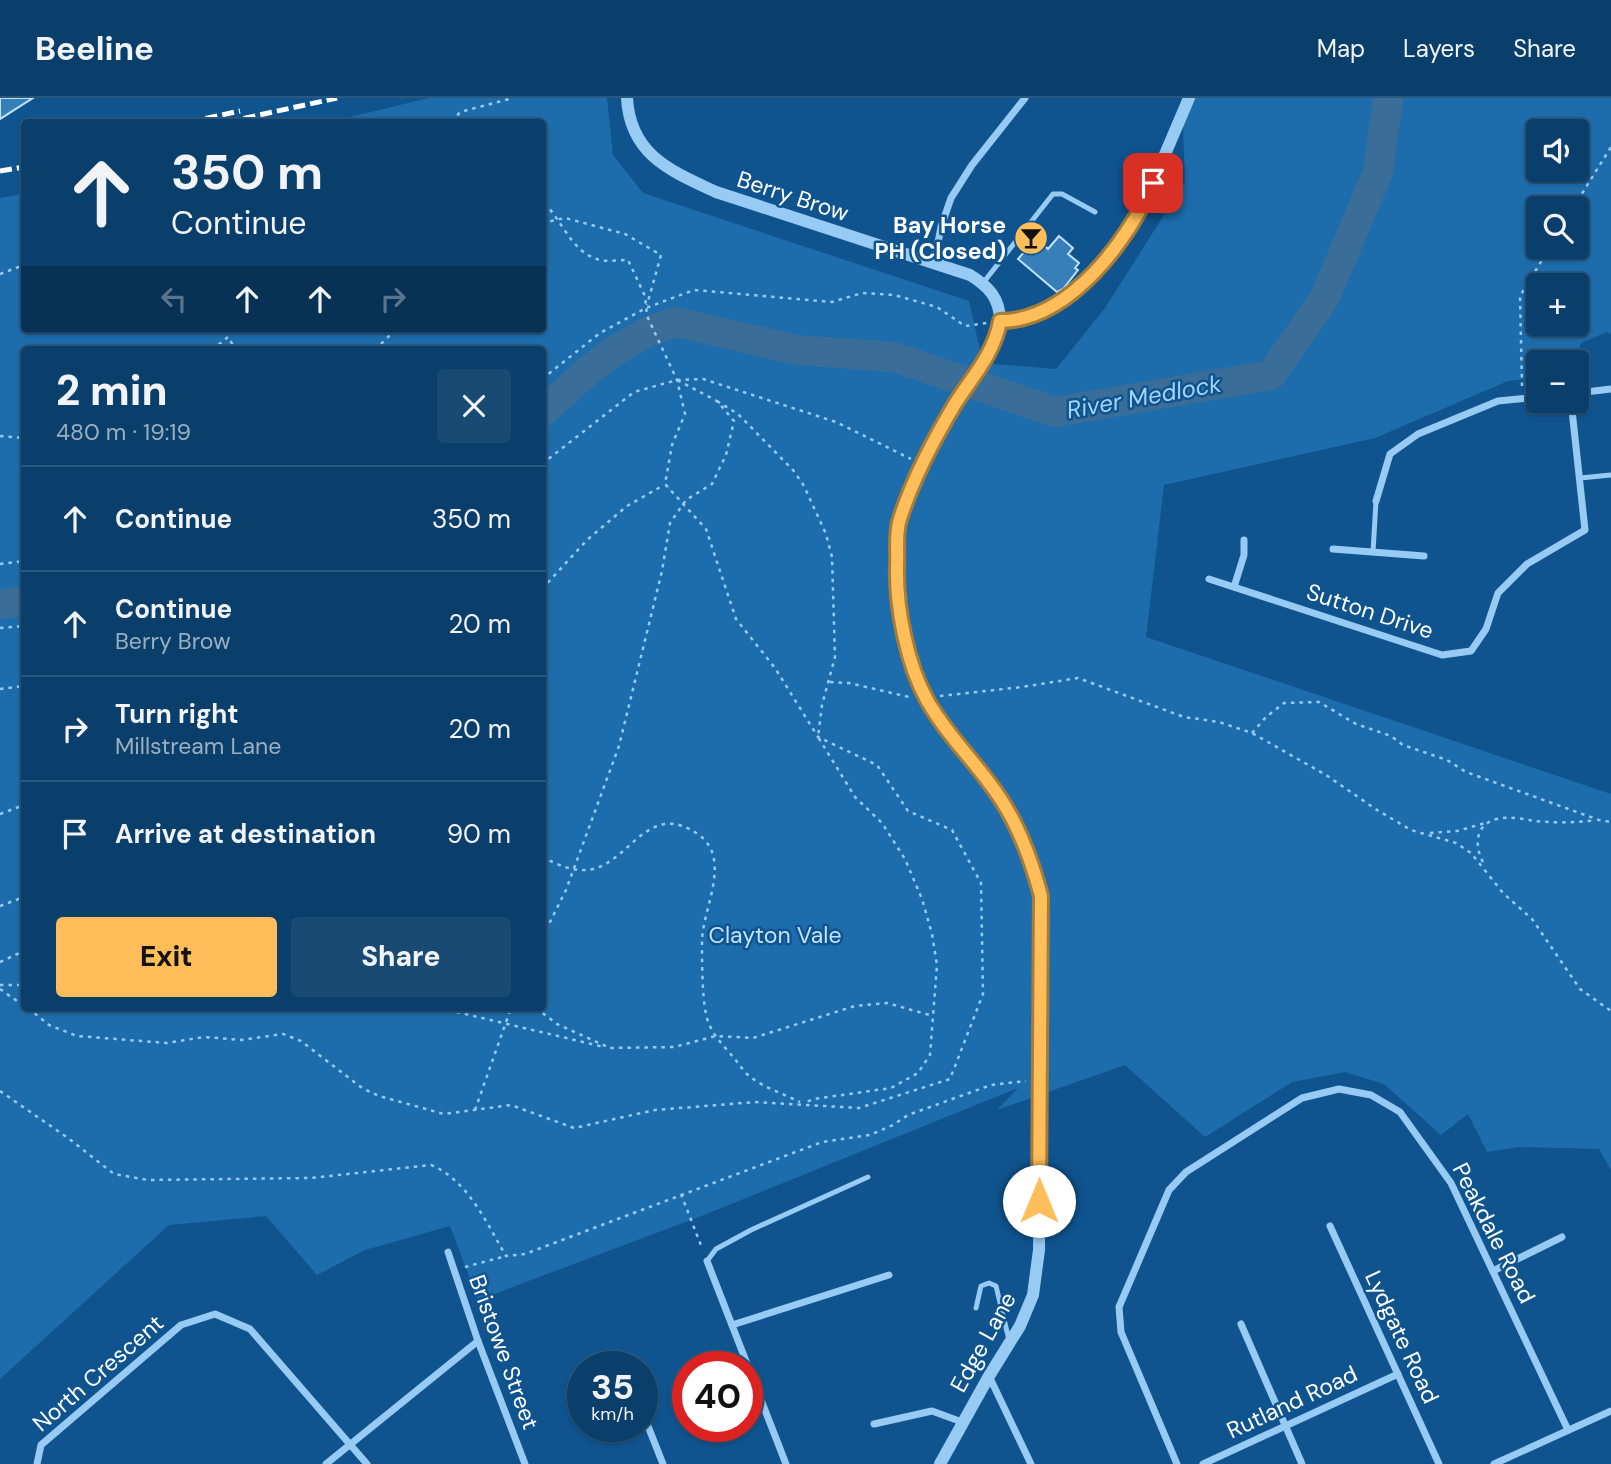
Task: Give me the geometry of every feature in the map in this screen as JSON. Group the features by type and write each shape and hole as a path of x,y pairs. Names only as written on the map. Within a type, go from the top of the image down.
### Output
{"street":[{"name":"Berry Brow","path":"627,98 629,118 645,150 681,176 716,192 970,275 983,283"},
{"path":"934,263 941,227 951,198 972,165 1025,98"},
{"path":"983,283 995,296 1000,321 1027,319 1073,293 1121,240 1140,213 1189,98"},
{"name":"Edge Lane","path":"940,1464 1020,1326 1033,1295 1039,1250 1041,896 1023,841 1001,799 927,700 912,666 897,592 899,522 923,466 956,403 983,363 998,334 1000,321"},
{"path":"1589,392 1611,389"},
{"path":"1376,501 1390,454 1419,434 1498,401 1526,398"},
{"name":"Sutton Drive","path":"1209,579 1442,655 1471,650 1486,629 1498,593 1527,564 1585,530 1572,413"},
{"path":"1234,587 1244,555 1244,540"},
{"path":"1333,549 1424,556"},
{"name":"Peakdale Road","path":"1177,1464 1121,1332 1119,1307 1169,1190 1186,1172 1301,1098 1339,1089 1371,1095 1400,1112 1451,1183 1568,1430"},
{"name":"Lydgate Road","path":"1330,1226 1439,1464"},
{"path":"1493,1271 1562,1237"},
{"name":"Bristowe Street","path":"448,1252 478,1341 525,1464"},
{"path":"707,1261 786,1464"},
{"path":"732,1325 889,1275"},
{"name":"North Crescent","path":"37,1464 41,1446 181,1325 215,1314 250,1329 367,1464"},
{"path":"1241,1324 1302,1464"},
{"path":"326,1464 478,1341"},
{"name":"Rutland Road","path":"1203,1464 1398,1374"},
{"path":"989,1376 1031,1464"},
{"path":"874,1424 932,1411 962,1422"},
{"path":"1494,1464 1611,1411"},
{"path":"654,1442 663,1464"}],"lane":[{"path":"983,283 1054,194 1062,194 1095,212"},
{"path":"1580,478 1611,475"},
{"path":"1373,552 1376,501"},
{"path":"707,1261 716,1249 751,1230 868,1177"},
{"path":"975,1308 981,1286 989,1283 996,1286 1010,1343"}],"path":[{"path":"454,119 460,112 513,98"},
{"path":"1580,196 1611,147"},
{"path":"546,205 559,219 579,250 600,260 628,260 645,296 647,316 677,380 685,414 672,445 665,484 627,506 587,540 546,585"},
{"path":"546,222 565,218 625,234 661,255 646,308"},
{"path":"1523,398 1520,296 1543,259"},
{"path":"0,274 21,266"},
{"path":"546,376 600,333 646,308 694,289 832,302 863,293 894,295 937,307 965,326 1000,321"},
{"path":"380,346 394,333"},
{"path":"217,346 228,337 234,346"},
{"path":"546,461 634,392 677,380 703,379 836,422 923,466"},
{"path":"677,380 738,414 793,470 804,486 826,534 832,557 835,657 822,705 818,737"},
{"path":"546,930 575,869 619,746 662,571 670,523 686,499 712,484 726,455 734,421 717,401"},
{"path":"0,436 21,438"},
{"path":"546,858 575,869 594,869 610,860 645,831 665,825 682,826 701,836 713,856 715,872 702,938 706,1016 716,1036 751,1078 803,1103 891,1088 918,1073 930,1055 937,965 922,899 905,859 882,823 855,797 775,668 736,619 706,529 665,484"},
{"path":"0,564 21,561"},
{"path":"0,628 21,626"},
{"path":"829,681 927,700 948,694 1078,678 1184,717 1219,722 1252,733 1326,775 1411,830 1456,844 1472,853 1503,893 1532,919 1580,989 1611,1011"},
{"path":"0,689 21,686"},
{"path":"1252,733 1284,703 1319,702 1356,724 1391,736 1403,745 1447,760 1466,772 1611,822"},
{"path":"31,1011 49,1025 77,1036 167,1043 204,1037 243,1040 283,1034 301,1041 362,1088 379,1096 444,1114 511,1105 574,1128 655,1110 755,1102 859,1108 950,1079 983,994 981,883 952,830 908,811 877,765 818,737"},
{"path":"0,814 21,806"},
{"path":"1427,834 1457,831 1510,818 1578,822 1599,820"},
{"path":"1486,869 1476,850 1478,837 1489,822"},
{"path":"0,906 21,898"},
{"path":"0,962 21,952"},
{"path":"0,987 21,985"},
{"path":"0,987 21,1003"},
{"path":"452,1011 610,1048 674,1047 716,1036 753,1038 855,1006 887,1003 933,1016"},
{"path":"475,1110 510,1011"},
{"path":"540,1011 557,1024 610,1048"},
{"path":"454,1271 506,1256 525,1254 822,1142 870,1135 908,1115 991,1085 1040,1080"},
{"path":"0,1091 114,1174 148,1180 311,1178 431,1165 446,1171 477,1206 506,1256"},
{"path":"681,1194 707,1261"}],"green space":[{"name":"Clayton Vale","path":"429,98 607,98 613,155 643,193 969,301 983,363 1056,369 1105,308 1185,182 1182,98 1611,98 1611,334 1607,332 1581,343 1578,350 1526,350 1526,379 1508,381 1375,438 1164,485 1146,637 1611,794 1611,1170 1599,1149 1520,1147 1487,1152 1468,1114 1441,1135 1384,1084 1345,1072 1292,1082 1205,1137 1125,1065 997,1110 1018,1088 704,1215 478,1300 450,1226 365,1250 317,1275 266,1216 169,1225 0,1379 0,198 21,194 21,333 546,333 546,119 342,119"}],"building":[{"path":"0,98 33,98 0,119"},
{"path":"1059,236 1073,248 1068,254 1079,263 1075,268 1078,270 1063,289 1057,292 1018,259 1036,238 1048,249"}],"waterway":[{"name":"River Medlock","path":"546,409 614,351 649,331 676,322 797,350 894,357 1055,412 1271,375 1324,299 1378,172 1388,98"},
{"name":"River Medlock","path":"0,604 21,601"}],"railway":[{"path":"241,119 337,98"},
{"path":"203,119 240,111"},
{"path":"0,171 21,168"}],"place":[{"name":"Bay Horse PH (Closed)","path":"1031,238"}],"route":[{"path":"1039,1201 1041,896 1023,841 1001,799 927,700 912,666 897,592 899,522 934,442 983,363 998,334 1000,321 1027,319 1073,293 1121,240 1140,213 1153,183"}]}
